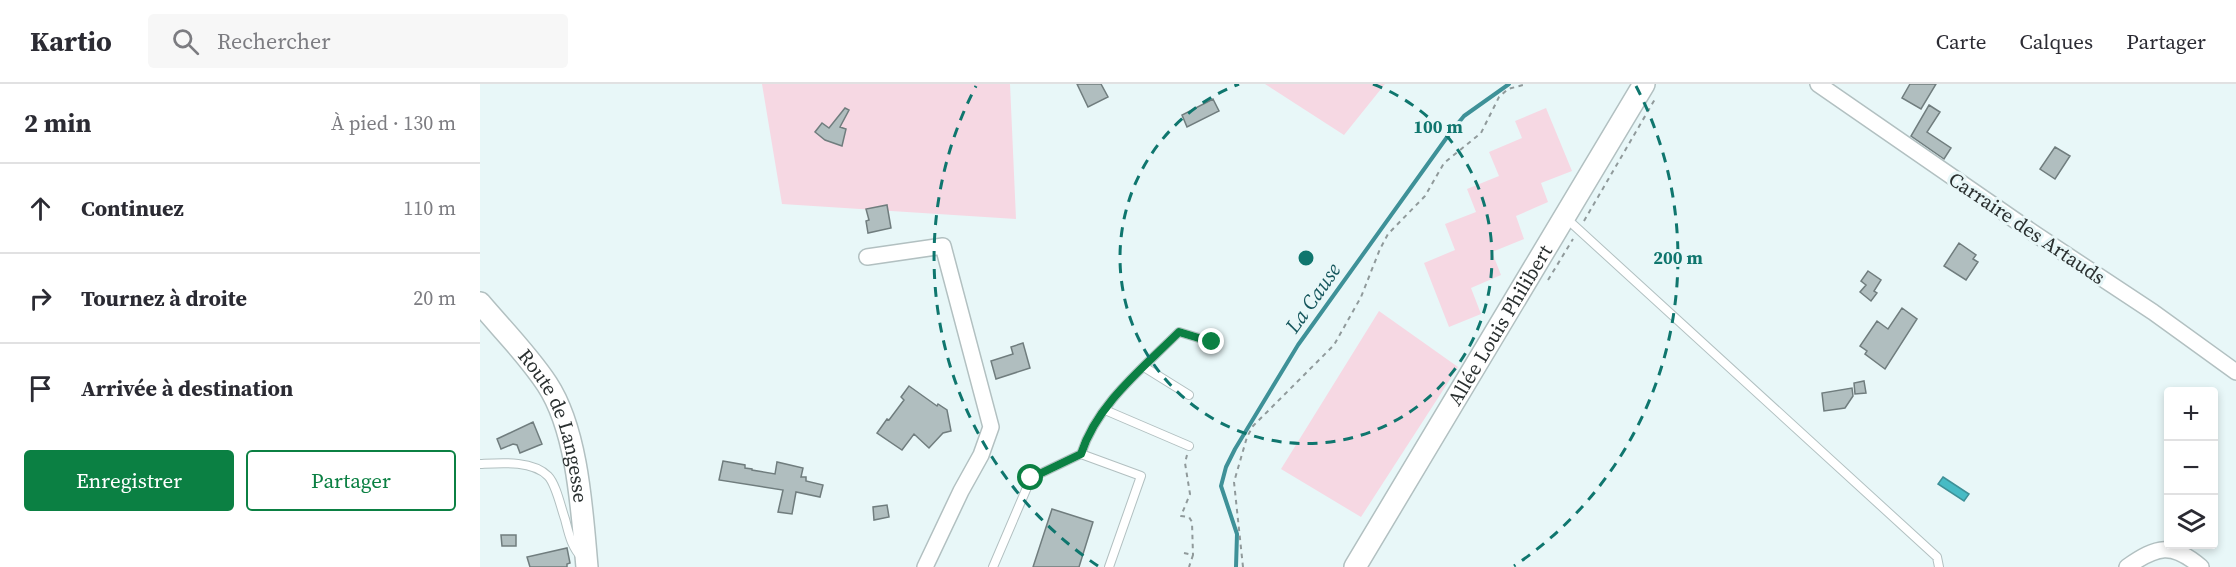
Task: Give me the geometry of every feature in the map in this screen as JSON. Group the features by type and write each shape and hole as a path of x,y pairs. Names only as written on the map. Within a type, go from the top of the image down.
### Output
{"street":[{"name":"Allée Louis Philibert","path":"1355,567 1644,84"},
{"name":"Carraire des Artauds","path":"1818,84 2035,234 2153,312 2236,372"},
{"path":"867,257 943,246 991,427 981,455 925,567"},
{"name":"Route de Langesse","path":"480,303 548,385 564,419 581,508 584,566"},
{"path":"2127,567 2157,549 2179,551 2202,567"}],"lane":[{"path":"1564,217 1937,557 1939,567"},
{"path":"993,567 1031,478 1081,454 1087,437 1105,410 1179,332 1212,342"},
{"path":"1144,368 1189,395"},
{"path":"1105,410 1189,446"},
{"path":"1081,454 1141,476 1109,567"},
{"path":"480,464 505,463 535,467 549,476 559,499 571,544 584,566"}],"path":[{"path":"1244,567 1234,482 1247,437 1253,426 1305,377 1334,345 1361,297 1388,234 1425,196 1444,163 1480,133 1499,97 1509,89 1527,84"},
{"path":"1189,446 1185,463 1190,494 1181,516 1189,517 1192,522 1193,555 1189,567"},
{"path":"1184,553 1193,555"}],"shaded area":[{"path":"762,84 1010,84 1016,219 782,204"},
{"path":"1265,84 1385,84 1344,135"},
{"path":"1546,108 1572,171 1541,183 1548,202 1516,216 1524,239 1492,252 1501,275 1471,288 1481,314 1449,327 1424,263 1455,250 1445,224 1476,212 1467,189 1499,176 1489,152 1522,138 1515,121"},
{"path":"1379,311 1458,367 1361,517 1281,469"}],"water":[{"path":"1943,477 1969,494 1964,501 1938,484"}],"building":[{"path":"1077,84 1101,84 1108,97 1088,107"},
{"path":"1910,84 1936,84 1921,109 1902,98"},
{"path":"1213,99 1219,111 1187,127 1182,115"},
{"path":"1929,105 1940,112 1927,132 1951,148 1944,159 1911,136"},
{"path":"845,108 849,110 840,127 846,129 842,146 825,140 815,132 822,123 829,128"},
{"path":"2055,147 2070,156 2055,179 2040,169"},
{"path":"887,205 891,228 868,233 866,221 869,220 866,209"},
{"path":"1959,243 1976,255 1973,259 1978,262 1966,280 1944,266"},
{"path":"1868,271 1881,280 1874,291 1877,293 1871,301 1860,292 1866,285 1861,281"},
{"path":"1902,308 1917,319 1885,369 1865,354 1867,351 1860,346 1877,321 1888,329"},
{"path":"1023,343 1030,368 996,379 991,361 1013,354 1011,347"},
{"path":"1864,381 1866,393 1855,394 1854,383"},
{"path":"909,386 937,406 938,404 947,410 951,431 943,433 929,448 914,434 902,450 877,433 904,400 901,397"},
{"path":"1852,388 1853,396 1845,408 1824,411 1822,393"},
{"path":"533,422 542,444 520,453 517,445 513,444 501,449 497,439"},
{"path":"723,461 775,474 777,462 803,468 801,477 806,477 806,481 823,485 820,497 796,492 792,514 778,512 783,490 719,480"},
{"path":"887,505 889,517 874,520 873,507"},
{"path":"1052,509 1093,522 1079,567 1033,567"},
{"path":"501,535 516,535 516,546 502,546"},
{"path":"567,548 570,563 567,567 530,567 527,557"}],"waterway":[{"name":"La Cause","path":"1236,567 1237,534 1221,486 1226,467 1235,449 1298,345 1450,133 1464,116 1509,84"}],"route":[{"path":"1031,478 1081,454 1087,437 1109,403 1179,332 1212,342"}]}
